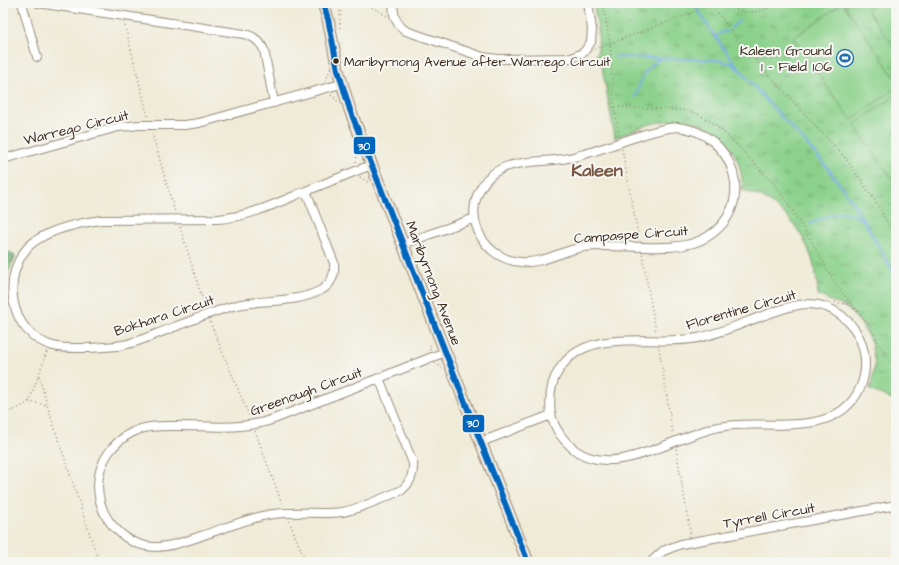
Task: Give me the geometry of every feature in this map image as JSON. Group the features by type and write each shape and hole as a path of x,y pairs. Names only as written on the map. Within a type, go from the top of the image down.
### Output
{"street":[{"path":"22,3 37,57"},
{"path":"38,3 251,36 258,40 264,50 274,103"},
{"path":"394,3 394,15 397,22 403,29 410,33 483,58 498,59 576,57 584,52 589,46 593,33 588,3"},
{"name":"Maribyrnong Avenue","path":"325,6 334,56 341,84 352,117 528,562"},
{"name":"Warrego Circuit","path":"3,159 118,127 185,125 199,123 341,84"},
{"name":"Campaspe Circuit","path":"678,127 705,135 721,149 729,161 734,174 734,195 731,209 724,222 714,232 702,240 689,245 583,247 533,262 514,261 497,254 487,246 480,236 475,224 475,218 475,206 481,188 488,178 503,167 515,164 571,158 664,128 678,127"},
{"name":"Bokhara Circuit","path":"306,191 334,263 334,271 329,283 319,291 299,297 243,304 122,345 72,348 58,348 39,340 28,332 19,321 13,308 10,295 14,267 30,245 41,237 54,231 84,223 109,220 218,219 236,217 253,212 371,165"},
{"path":"403,244 475,218"},
{"name":"Florentine Circuit","path":"813,304 834,311 845,319 858,336 865,356 865,370 859,390 846,407 828,419 807,423 710,428 624,459 610,461 597,460 578,452 568,444 559,433 551,415 550,401 554,380 565,362 575,353 587,346 601,342 658,340 697,338 792,305 813,304"},
{"name":"Greenough Circuit","path":"379,378 413,463 412,476 408,484 398,492 348,511 286,513 260,517 179,544 158,547 137,543 125,537 110,522 103,510 99,497 98,483 103,462 115,445 132,432 152,426 253,425 274,419 445,352"},
{"path":"481,442 551,415"},
{"name":"Tyrrell Circuit","path":"651,562 658,555 669,548 692,542 896,505"}],"path":[{"path":"121,3 121,15 150,125 208,315 253,425 306,562"},
{"path":"340,3 340,33"},
{"path":"365,3 397,22"},
{"path":"603,3 610,44 614,106 658,340 692,542"},
{"path":"584,52 610,44 694,12 711,3 748,13 762,11 770,7"},
{"path":"711,3 743,47 847,160 876,202 896,238"},
{"path":"614,106 682,110 698,114 716,125 739,147 779,190 809,237 831,276 844,295 870,326 878,342 896,370"},
{"path":"3,254 18,260"},
{"path":"29,402 50,345"},
{"path":"39,375 47,404 99,562"},
{"path":"3,414 19,408 29,402 47,404"}],"green space":[{"path":"593,3 896,3 896,401 870,390 875,365 871,342 860,322 847,308 818,295 814,266 804,239 787,216 776,207 763,198 743,190 738,161 729,146 721,137 702,125 680,120 650,124 615,138 602,67 595,61 598,39"},
{"name":"Kaleen Ground 1 - Field 106","path":"843,3 896,79 896,88 851,120 793,38"},
{"path":"877,3 896,3 896,49 867,10"},
{"path":"896,95 896,184 854,125"},
{"path":"3,248 15,256 9,271 3,271"},
{"path":"3,248 15,256 14,261 9,263 3,258"}],"waterway":[{"path":"694,3 725,51 835,177 863,219 896,277"},
{"path":"731,28 739,21"},
{"path":"715,37 724,31 727,32"},
{"path":"615,57 719,60 733,64 739,70"},
{"path":"635,97 647,70 661,58"},
{"path":"810,224 837,213 850,213 864,221"},
{"path":"888,344 896,343"}],"transit line":[{"name":"30","path":"323,3 328,19 338,70 350,110 528,562"}],"place":[{"name":"Kaleen Ground 1 - Field 106","path":"845,58"},
{"name":"Maribyrnong Avenue after Warrego Circuit","path":"336,61"}],"district":[{"name":"Kaleen","path":"597,170"}]}
